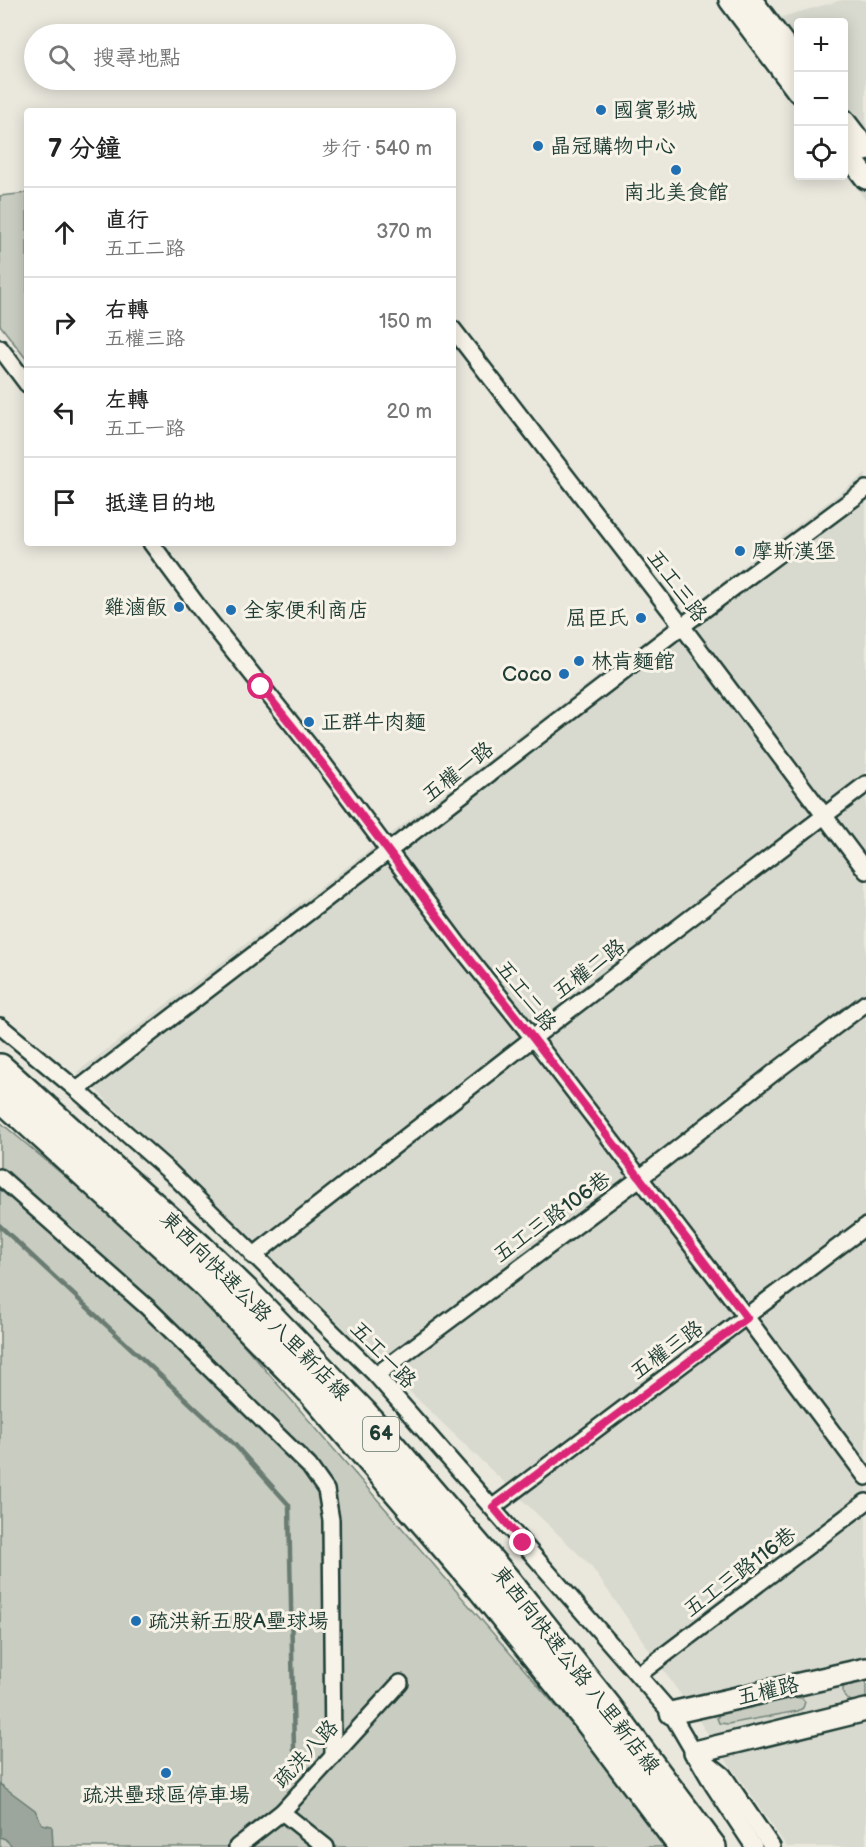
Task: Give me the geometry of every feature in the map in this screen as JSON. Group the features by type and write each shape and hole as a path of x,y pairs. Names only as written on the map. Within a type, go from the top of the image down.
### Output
{"highway":[{"name":"東西向快速公路 八里新店線","path":"0,1068 201,1249 248,1294 363,1413 506,1580 609,1709 712,1847"},
{"name":"東西向快速公路 八里新店線","path":"0,1096 203,1281 319,1400 482,1589 587,1719 683,1847"}],"street":[{"path":"730,0 794,86"},
{"path":"751,0 794,58"},
{"path":"847,126 866,150"},
{"path":"848,155 866,178"},
{"name":"五工三路","path":"456,333 682,626 866,871"},
{"path":"0,348 24,380"},
{"name":"五權一路","path":"77,1090 682,626 866,489"},
{"name":"五工二路","path":"153,546 322,763 458,944 533,1038 866,1477"},
{"name":"五權二路","path":"253,1256 533,1038 866,784"},
{"name":"五工三路106巷","path":"376,1375 640,1178 866,1003"},
{"name":"五工一路","path":"0,1026 170,1172 376,1375 671,1713 713,1785 754,1847"},
{"path":"0,1176 147,1307 309,1466 326,1490 331,1520 333,1757"},
{"name":"五權三路","path":"493,1507 747,1318 866,1226"},
{"name":"五工三路116巷","path":"638,1675 866,1502"},
{"name":"五權路","path":"671,1713 866,1669"},
{"name":"疏洪八路","path":"237,1847 282,1812 400,1683"},
{"name":"五權路","path":"695,1752 866,1710"},
{"name":"五工一路","path":"695,1752 723,1775 772,1847"},
{"path":"282,1812 326,1847"}],"shaded area":[{"path":"842,0 866,0 866,201 848,176 848,18 794,18 794,106 739,31"},
{"path":"24,193 24,356 0,325 0,196"},
{"path":"866,473 866,1847 787,1847 590,1565 77,1072"},
{"path":"0,1122 186,1278 662,1829 673,1847 0,1847"},
{"path":"866,1679 866,1699 853,1701 844,1696 843,1688 847,1683"},
{"path":"792,1697 802,1698 805,1702 803,1708 798,1711 728,1724 719,1723 717,1718 722,1710 729,1708"},
{"path":"0,1784 35,1810 42,1824 52,1826 53,1847 13,1847 0,1837"}],"waterway":[{"path":"0,1226 236,1446 289,1505 294,1750"}],"place":[{"name":"國賓影城","path":"601,110"},
{"name":"晶冠購物中心","path":"538,146"},
{"name":"南北美食館","path":"676,170"},
{"name":"摩斯漢堡","path":"740,551"},
{"name":"雞滷飯","path":"179,607"},
{"name":"全家便利商店","path":"231,610"},
{"name":"屈臣氏","path":"641,618"},
{"name":"林肯麵館","path":"579,661"},
{"name":"Coco","path":"564,674"},
{"name":"正群牛肉麵","path":"309,722"},
{"name":"疏洪新五股A壘球場","path":"136,1621"},
{"name":"疏洪壘球區停車場","path":"166,1773"}],"route":[{"path":"261,687 322,763 458,944 533,1038 747,1318 493,1507 523,1543"}]}
